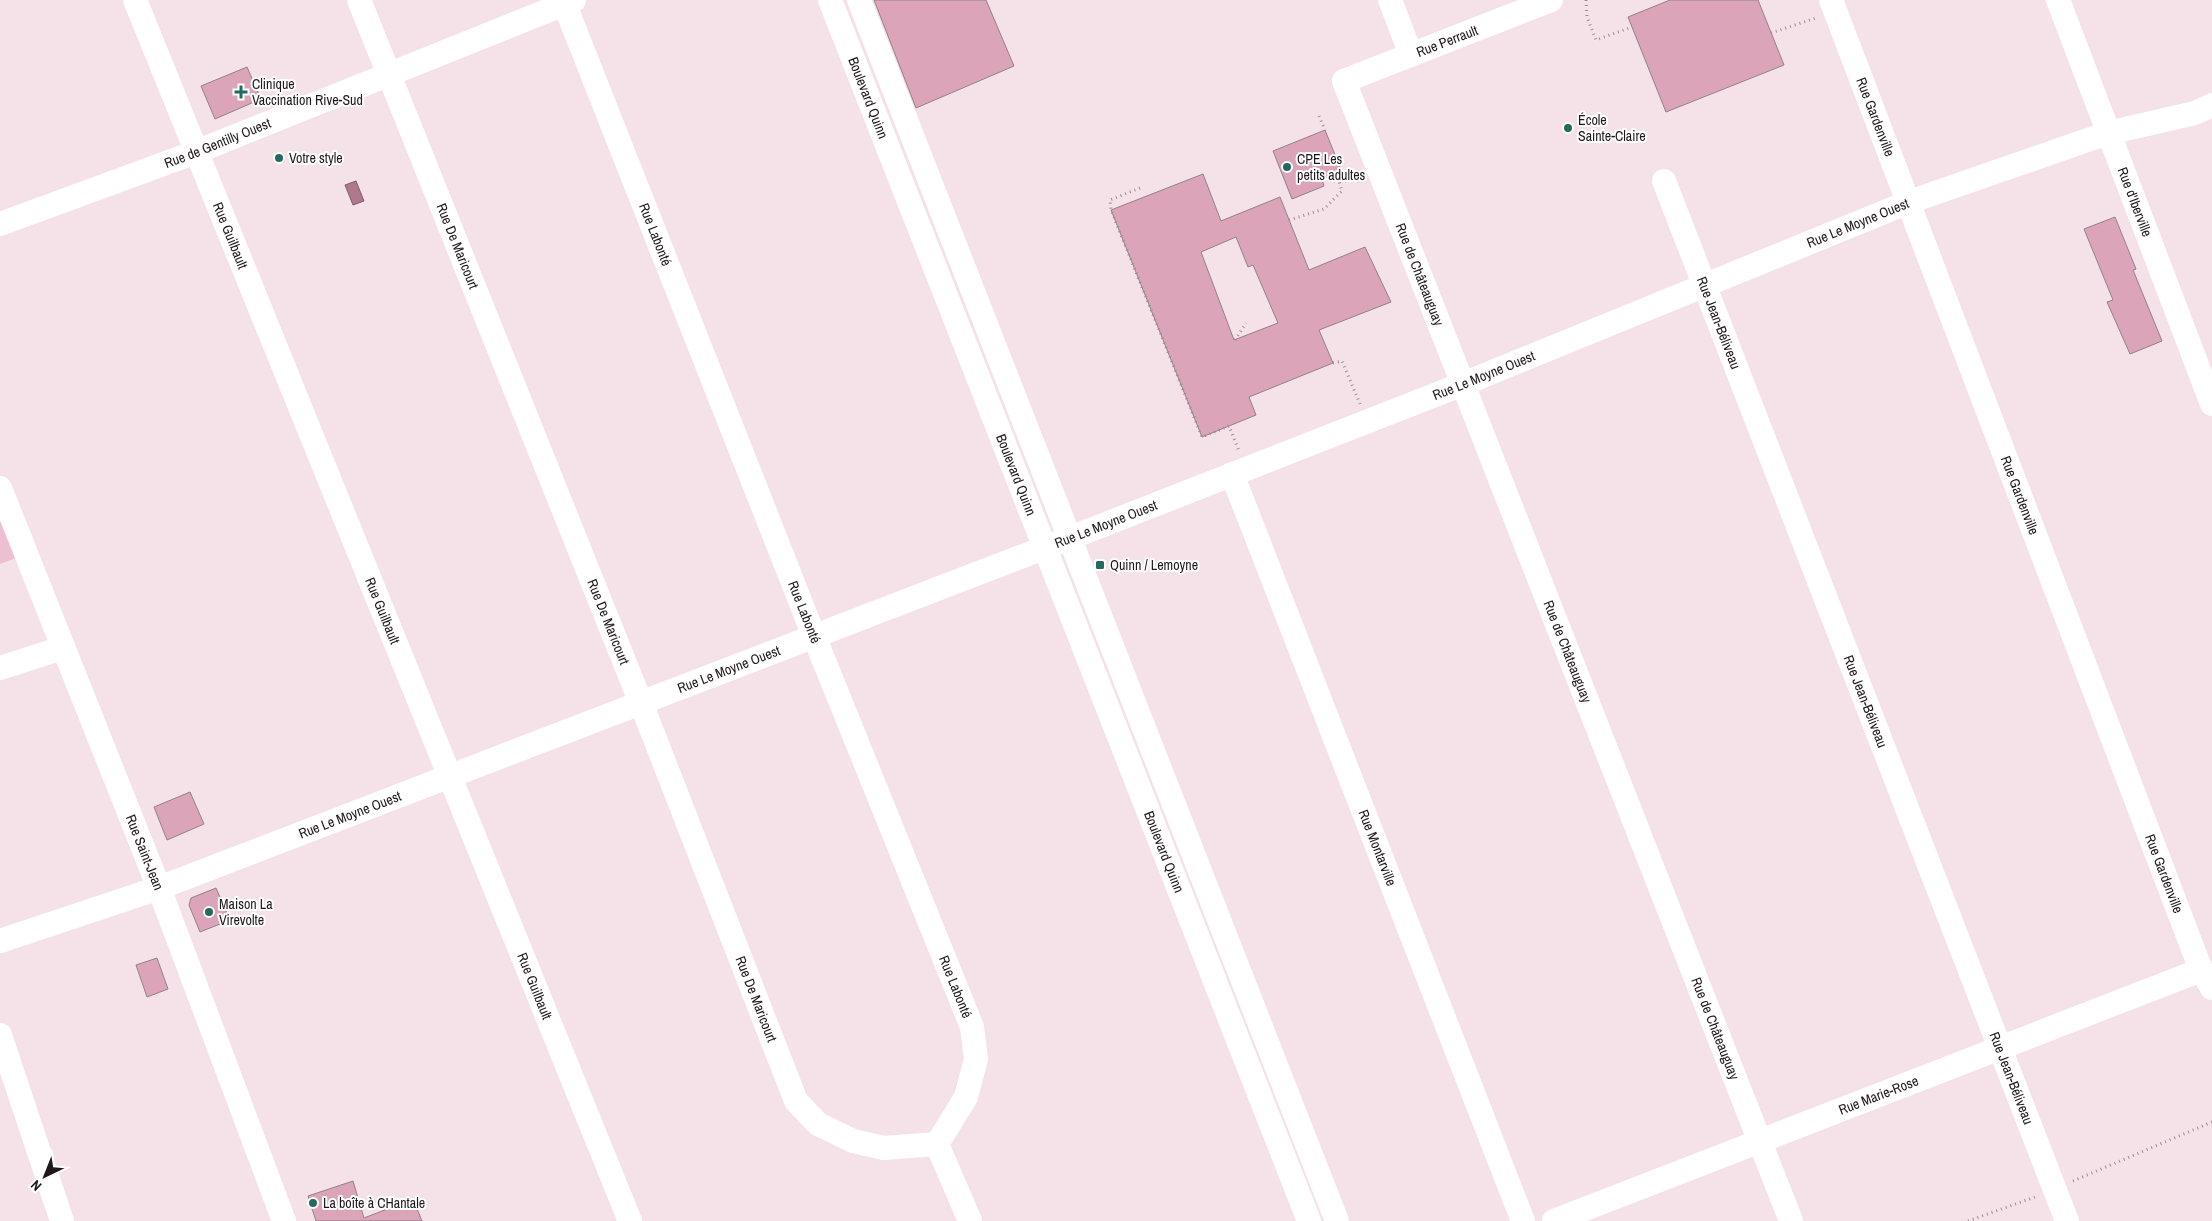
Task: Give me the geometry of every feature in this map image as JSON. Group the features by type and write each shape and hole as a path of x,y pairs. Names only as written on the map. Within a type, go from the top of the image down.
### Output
{"street":[{"name":"Rue Guilbault","path":"135,0 630,1221"},
{"name":"Rue De Maricourt","path":"359,0 641,703 796,1101 818,1124 853,1141 884,1148 938,1144"},
{"name":"Boulevard Quinn","path":"830,0 1309,1221"},
{"name":"Boulevard Quinn","path":"859,0 1337,1221"},
{"path":"1390,0 1411,55"},
{"name":"Rue Perrault","path":"1344,81 1551,0"},
{"name":"Rue d'Iberville","path":"2058,0 2212,404"},
{"name":"Rue de Gentilly Ouest","path":"0,224 196,152 388,76 567,1"},
{"name":"Rue Labonté","path":"567,1 814,636 972,1027 976,1059 966,1097 938,1144"},
{"name":"Rue Gardenville","path":"1833,6 2206,979"},
{"name":"Rue de Châteauguay","path":"1344,81 1791,1221"},
{"name":"Rue Le Moyne Ouest","path":"0,941 159,888 1070,538 1462,384 1909,202 2108,133 2195,113 2212,105"},
{"name":"Rue Jean-Béliveau","path":"1664,181 2067,1221"},
{"name":"Rue Montarville","path":"1239,471 1523,1221"},
{"name":"Rue Saint-Jean","path":"0,488 159,888 284,1221"},
{"path":"0,668 62,648"},
{"path":"1202,949 1227,939"},
{"name":"Rue Marie-Rose","path":"1554,1221 2001,1048 2206,979"},
{"path":"0,1035 62,1221"},
{"path":"938,1144 970,1221"}],"path":[{"path":"1586,0 1586,17 1596,40 1632,27"},
{"path":"1771,33 1833,6"},
{"path":"1319,116 1325,130"},
{"path":"1289,220 1324,209 1342,191 1337,174"},
{"path":"1140,188 1110,200 1111,210 1202,437 1229,426 1239,471"},
{"path":"1234,340 1246,323"},
{"path":"1333,363 1342,361 1367,421"},
{"path":"2065,1184 2212,1122"},
{"path":"1968,1221 2038,1195"}],"shaded area":[{"path":"356,181 364,201 353,205 345,185"},
{"path":"0,488 27,554 0,564"}],"building":[{"path":"874,0 986,0 1014,66 916,108"},
{"path":"1670,0 1758,0 1784,65 1666,112 1628,17"},
{"path":"247,67 261,99 215,119 201,86"},
{"path":"1325,130 1342,172 1322,179 1324,186 1292,199 1273,151"},
{"path":"1203,174 1221,221 1280,197 1309,270 1365,247 1391,302 1319,330 1333,363 1249,397 1256,415 1202,437 1111,210","holes":["1236,237 1248,267 1253,265 1278,323 1234,340 1201,252"]},
{"path":"2115,217 2136,269 2133,270 2162,341 2130,354 2107,302 2113,300 2084,229"},
{"path":"190,792 204,824 167,840 154,807"},
{"name":"Maison La Virevolte","path":"216,888 230,920 200,932 189,905 191,898"},
{"path":"157,958 168,989 147,997 136,965"},
{"path":"353,1181 364,1218 413,1199 422,1221 316,1221 308,1196"}],"place":[{"name":"Clinique Vaccination Rive-Sud","path":"241,92"},
{"name":"École Sainte-Claire","path":"1568,128"},
{"name":"Votre style","path":"279,158"},
{"name":"CPE Les petits adultes","path":"1287,167"},
{"name":"Quinn / Lemoyne","path":"1100,565"},
{"name":"Maison La Virevolte","path":"209,912"},
{"name":"La boîte à CHantale","path":"313,1203"}]}
